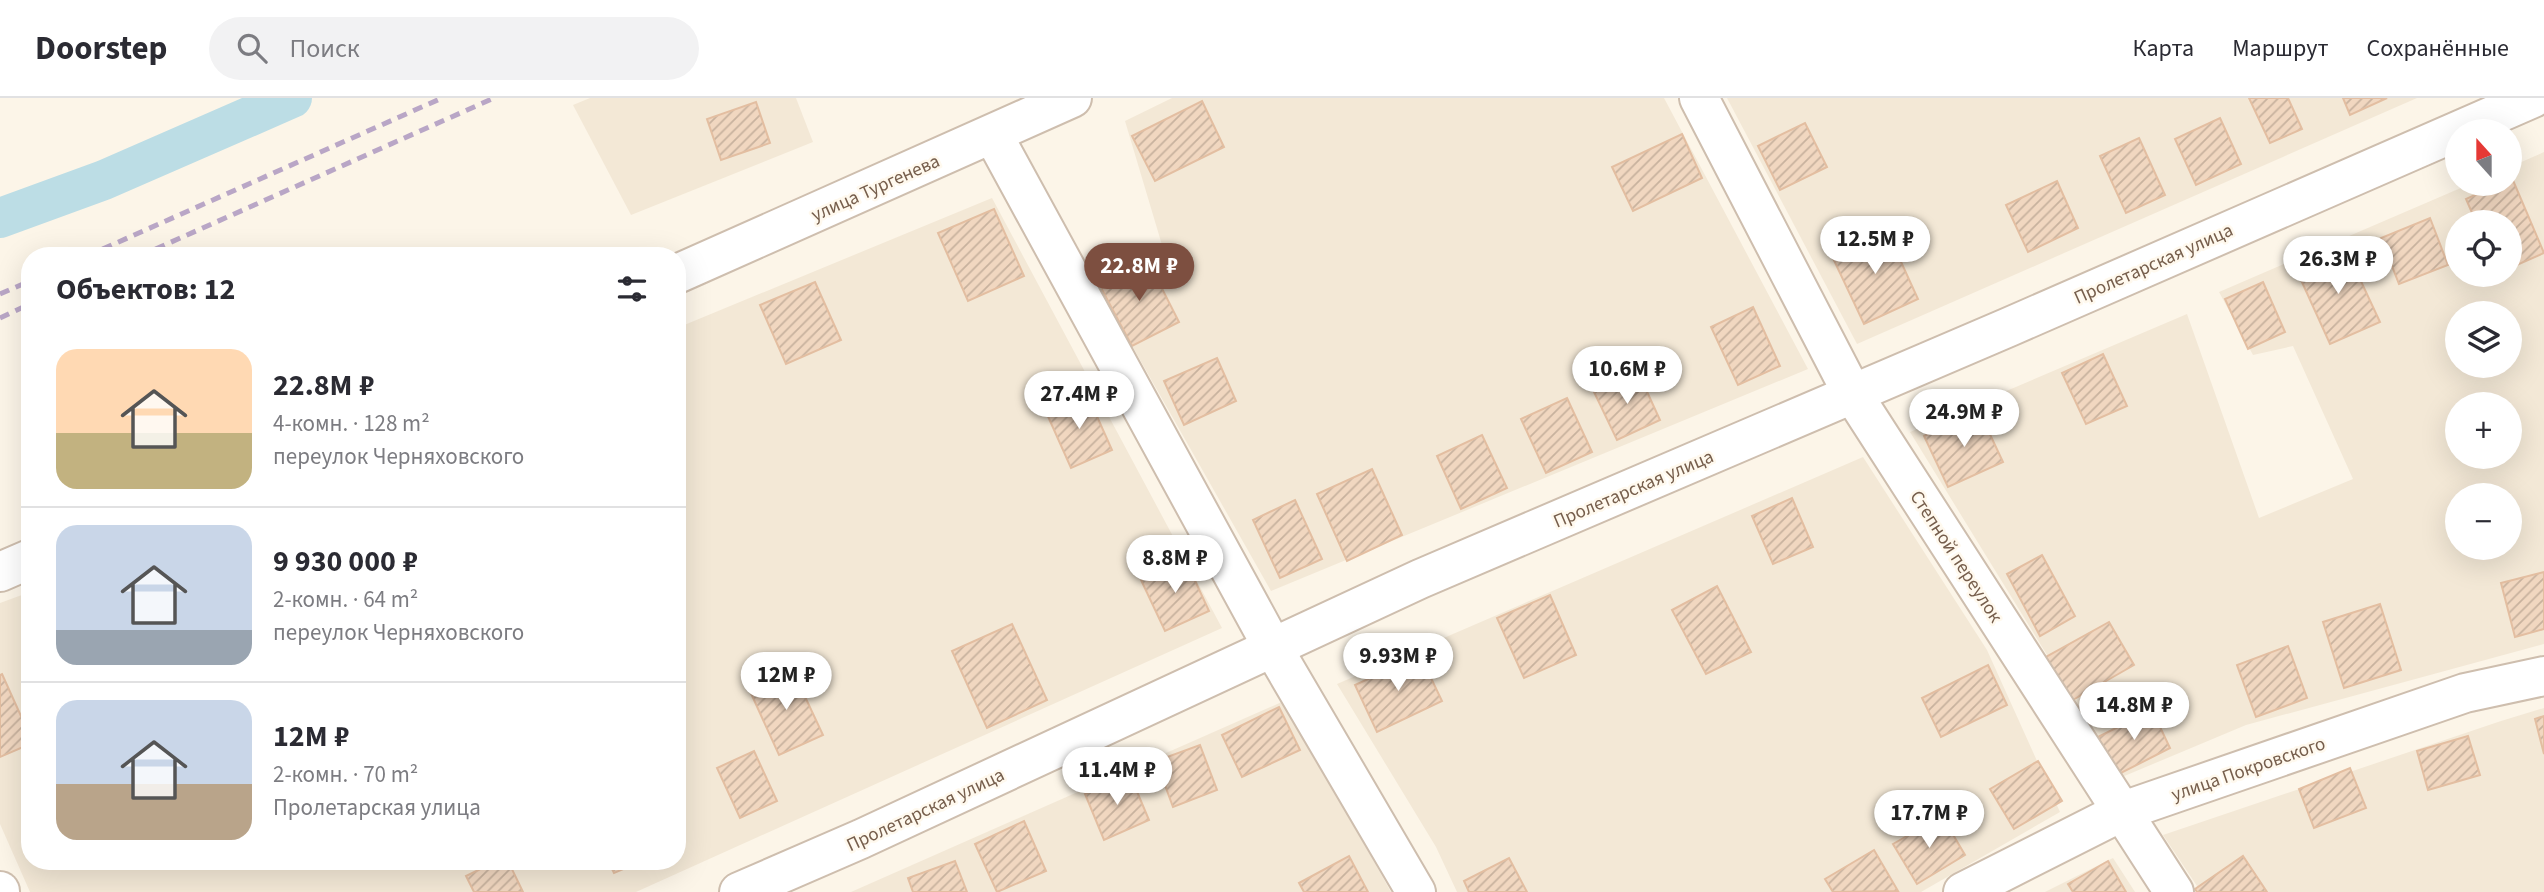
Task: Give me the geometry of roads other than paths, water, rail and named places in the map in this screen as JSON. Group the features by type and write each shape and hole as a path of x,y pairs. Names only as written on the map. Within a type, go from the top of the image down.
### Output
{"street":[{"name":"улица Тургенева","path":"686,270 1072,98"},
{"name":"Степной переулок","path":"1699,98 1852,393 2174,892"},
{"name":"Пролетарская улица","path":"739,892 861,839 1420,579 2009,327 2533,98"},
{"path":"993,135 1273,648 1416,892"},
{"path":"0,572 21,563"},
{"name":"улица Покровского","path":"1963,892 2123,811 2465,693 2544,676"}],"waterway":[{"path":"0,218 104,180 292,98"}],"railway":[{"path":"107,247 442,98"},
{"path":"160,247 494,98"},
{"path":"0,294 21,285"},
{"path":"0,318 21,308"}]}
